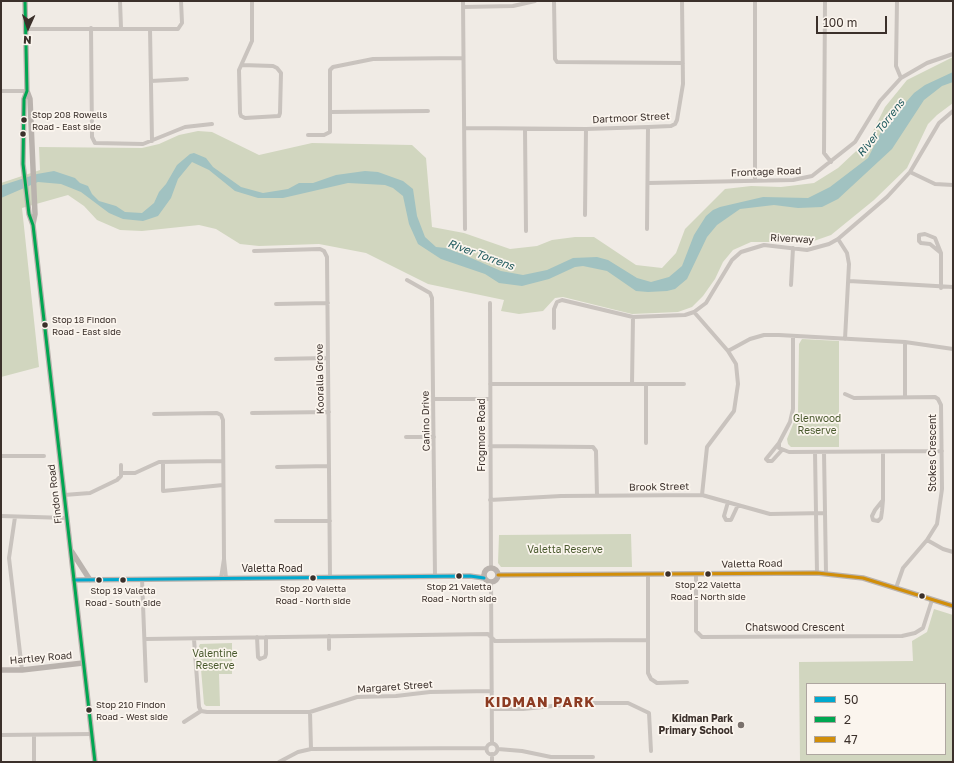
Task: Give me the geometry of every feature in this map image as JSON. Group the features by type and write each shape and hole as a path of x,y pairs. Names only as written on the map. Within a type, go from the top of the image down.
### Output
{"street":[{"path":"1,91 27,91 25,1"},
{"path":"120,1 121,28"},
{"path":"26,29 178,29 182,22 181,1"},
{"path":"242,65 273,66 278,68 281,73 279,116 245,118 241,116 240,70 242,65 252,42 252,1"},
{"path":"463,1 465,229"},
{"path":"463,7 513,6 535,1"},
{"path":"554,1 555,59 558,62 683,63"},
{"name":"Dartmoor Street","path":"464,128 586,129 648,127 675,124 678,120 683,84 682,1"},
{"path":"755,1 755,180"},
{"path":"825,1 824,153 831,162"},
{"path":"897,1 896,66 901,78"},
{"path":"91,28 93,141 100,144 143,144 185,127 212,124"},
{"path":"150,29 152,140"},
{"name":"Frontage Road","path":"648,183 805,179 812,176 831,162 855,142 880,101 901,78 927,63 953,54"},
{"path":"308,135 324,135 330,132 330,70 333,67 374,59 463,58"},
{"path":"151,81 187,79"},
{"name":"Findon Road","path":"27,91 30,99 35,214 33,225"},
{"name":"Findon Road","path":"27,91 24,99 23,164 27,202 33,225 95,762"},
{"path":"331,112 428,111"},
{"name":"Riverway","path":"694,312 706,303 732,260 742,252 764,245 816,249 838,239 887,197 910,172 940,123 953,111"},
{"path":"648,127 648,229"},
{"path":"525,129 526,232"},
{"path":"585,215 586,129"},
{"path":"910,172 935,184 953,185"},
{"path":"941,253 930,244 921,243 919,241 919,236 925,234 935,238 941,253 942,288"},
{"path":"838,239 847,253 849,264 845,339"},
{"path":"791,285 793,248"},
{"name":"Kooralla Grove","path":"254,250 320,249 324,251 327,257 330,577"},
{"name":"Canino Drive","path":"407,280 430,293 432,298 435,577"},
{"path":"849,281 942,288 953,287"},
{"path":"554,328 554,309 557,302 562,300 633,318 676,316 694,312 728,351 736,364 738,373 737,398 734,411 707,447 702,495"},
{"path":"276,304 328,303"},
{"name":"Frogmore Road","path":"490,303 491,568"},
{"path":"632,384 633,318"},
{"path":"728,351 750,339 764,335 905,342 953,349"},
{"path":"782,450 772,461 768,461 766,459 779,442 790,422 793,409 793,336"},
{"path":"905,342 905,398"},
{"path":"276,359 328,358"},
{"path":"490,384 684,384"},
{"path":"646,384 646,443"},
{"name":"Stokes Crescent","path":"845,394 854,398 935,397 941,405 941,504 937,524 928,540 903,568 896,588"},
{"path":"434,399 490,398"},
{"path":"252,414 329,412"},
{"path":"154,414 217,413 221,415 223,420 223,578"},
{"path":"406,437 434,437"},
{"path":"779,442 782,450"},
{"path":"490,446 593,447 596,451 597,496"},
{"path":"782,450 815,452 942,451"},
{"path":"815,452 817,572"},
{"path":"824,452 826,573"},
{"path":"883,452 883,500 881,518 878,521 873,520 872,516 883,500"},
{"path":"1,456 44,456"},
{"path":"121,473 135,473 163,462 223,461"},
{"path":"163,462 163,491 223,485"},
{"path":"64,495 90,493 117,480 121,473 121,465"},
{"path":"277,467 329,466"},
{"name":"Brook Street","path":"490,500 597,496 702,495 770,514 825,514"},
{"path":"728,502 724,516 726,520 731,520 738,505"},
{"path":"1,516 67,518"},
{"path":"15,517 9,558 22,670"},
{"path":"276,521 330,521"},
{"path":"928,540 943,549 953,552"},
{"path":"70,550 90,580"},
{"path":"491,582 496,580 498,575 495,570 491,568 487,569 484,576 491,582 492,743"},
{"name":"Valetta Road","path":"498,575 817,572 863,578 953,606"},
{"path":"648,574 648,673 651,679 657,683 687,682"},
{"name":"Chatswood Crescent","path":"696,574 696,631 702,637 902,636 915,633 923,628 932,600"},
{"name":"Valetta Road","path":"74,580 484,576"},
{"path":"142,579 146,639 146,681"},
{"path":"146,639 488,634 495,641 648,640"},
{"path":"329,636 329,649"},
{"path":"256,637 258,657 263,659 266,654 266,637"},
{"path":"184,722 201,711 199,707 194,639"},
{"name":"Hartley Road","path":"1,670 22,670 83,663"},
{"name":"Margaret Street","path":"201,711 310,712 357,697 396,696 430,692 492,691"},
{"path":"492,709 523,709 582,703 628,703 649,713 651,751"},
{"path":"310,712 311,749"},
{"path":"1,735 92,734"},
{"path":"34,735 34,762"},
{"path":"486,748 488,744 492,743"},
{"path":"492,743 496,745 498,749 522,751 551,760 593,757"},
{"path":"279,762 298,752 311,749 486,748"},
{"path":"486,748 488,752 492,754"},
{"path":"492,754 496,753 498,749"},
{"path":"492,754 492,762"}],"green space":[{"path":"953,57 953,103 928,124 907,168 874,200 831,235 811,242 751,242 733,250 723,262 715,279 703,296 692,307 678,312 632,314 563,297 555,298 543,311 519,314 501,311 504,300 428,284 366,253 319,244 259,246 240,244 216,229 199,225 142,231 120,230 97,220 84,206 68,195 22,208 39,367 1,377 1,183 40,170 39,147 142,148 159,144 179,135 198,131 212,132 259,155 312,143 412,145 426,158 432,227 464,233 510,249 537,246 552,240 575,237 594,237 636,265 662,268 676,253 685,229 725,189 751,186 781,187 814,183 838,168 869,139 885,107 907,80"},
{"name":"Glenwood Reserve","path":"802,339 839,341 839,447 791,447 788,444 787,439 798,412 799,344"},
{"name":"Valetta Reserve","path":"631,534 632,567 501,567 498,563 499,535"},
{"path":"934,609 953,615 953,762 800,762 799,662 913,661 912,641 927,632"},
{"name":"Valentine Reserve","path":"232,643 232,674 219,674 220,706 206,706 204,704 199,646 200,644"}],"water":[{"name":"River Torrens","path":"953,72 953,82 942,86 924,100 892,149 838,199 822,207 798,208 774,205 740,209 717,225 707,237 687,279 675,289 667,291 636,291 607,271 583,266 575,267 549,279 522,286 499,283 485,274 441,259 418,244 409,224 403,196 393,188 385,185 348,183 283,198 258,198 235,191 209,170 192,162 178,179 171,198 158,216 143,221 123,219 109,213 81,192 61,184 38,182 1,198 1,186 37,174 54,171 75,178 80,183 88,186 92,194 99,201 116,206 125,212 142,213 154,203 159,192 166,184 177,165 190,154 194,153 206,158 213,167 241,187 263,193 288,189 299,183 313,183 336,175 365,171 378,172 403,181 413,189 417,216 425,237 436,247 446,248 501,271 523,275 547,270 573,258 597,257 608,260 637,278 651,282 669,277 682,266 694,235 706,216 713,210 763,197 808,198 830,187 868,158 882,130 914,93 925,85"}],"transit line":[{"name":"2","path":"25,1 27,91 24,99 23,164 29,214 33,225 95,762"},
{"name":"47","path":"498,575 817,573 863,578 953,606"},
{"name":"50","path":"74,580 470,576 484,578"}],"place":[{"name":"Stop 208 Rowells Road - East side","path":"24,120"},
{"name":"Stop 18 Findon Road - East side","path":"45,325"},
{"name":"Stop 22 Valetta Road - North side","path":"708,574"},
{"name":"Stop 21 Valetta Road - North side","path":"459,576"},
{"name":"Stop 20 Valetta Road - North side","path":"313,578"},
{"name":"Stop 19 Valetta Road - South side","path":"123,580"},
{"name":"Stop 210 Findon Road - West side","path":"89,710"},
{"name":"Kidman Park Primary School","path":"741,725"}],"district":[{"name":"KIDMAN PARK","path":"540,703"}]}
